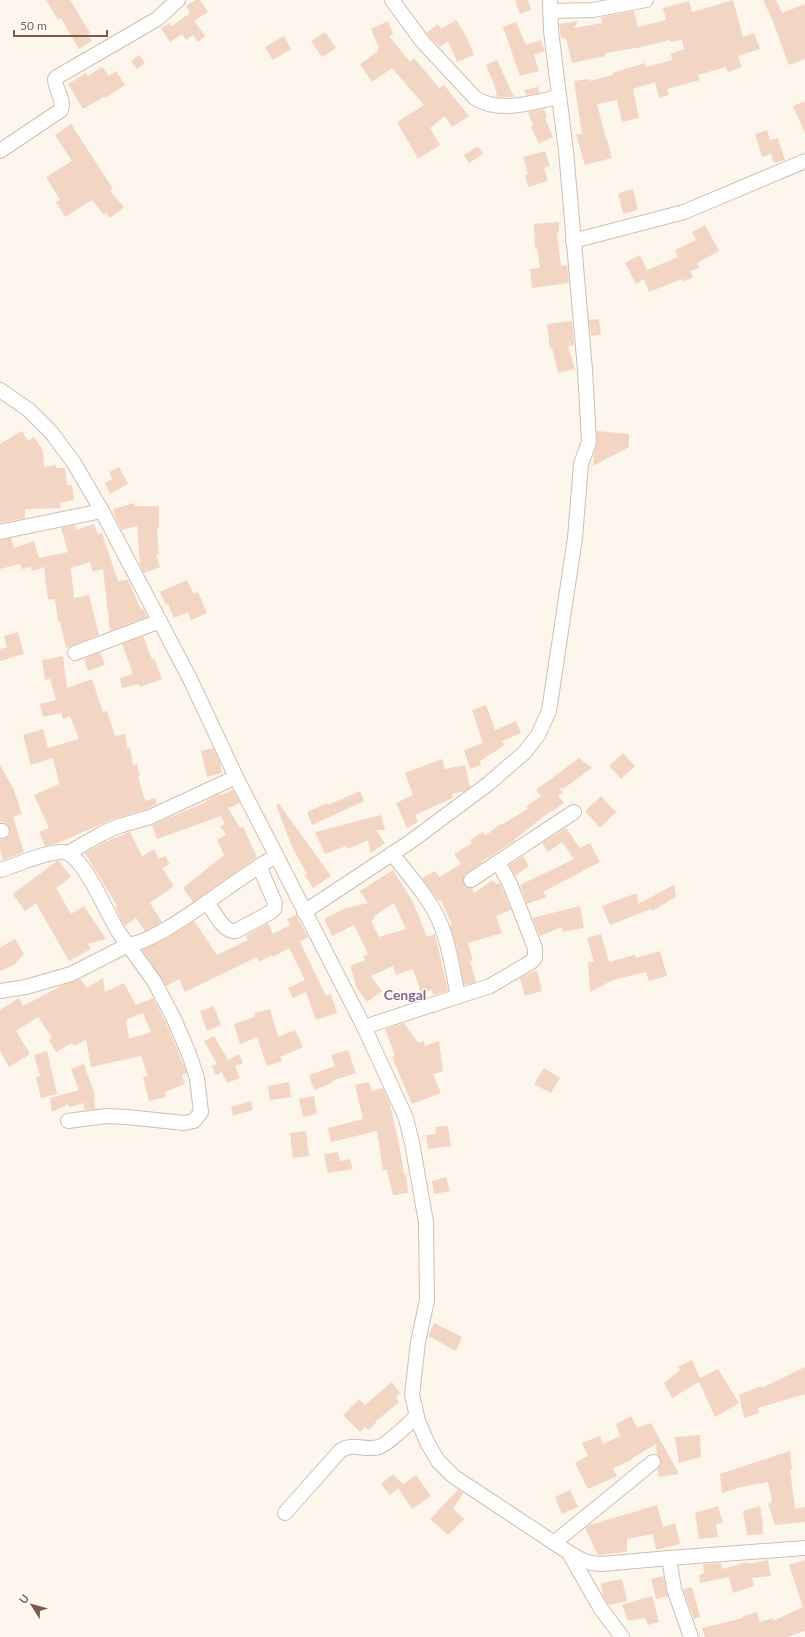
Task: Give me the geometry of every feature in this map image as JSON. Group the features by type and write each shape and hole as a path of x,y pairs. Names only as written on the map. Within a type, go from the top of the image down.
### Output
{"street":[{"path":"0,151 60,110 62,101 55,84 55,80 58,77 157,18 178,0"},
{"path":"392,0 422,42 474,98 491,106 505,107 559,97"},
{"path":"304,912 454,811 488,784 525,752 538,735 549,711 575,538 581,464 589,442 585,370 566,151 551,31 550,5 593,10 646,0"},
{"path":"573,241 684,212 805,161"},
{"path":"0,390 29,410 51,432 74,464 102,511 190,679 236,777 364,1028 400,1104 412,1143 426,1222 427,1300 418,1342 412,1395 417,1416 428,1444 438,1462 453,1476 568,1552 585,1561 602,1564 805,1548"},
{"path":"0,532 102,511"},
{"path":"75,653 160,621"},
{"path":"68,853 103,833 119,826 150,817 236,777"},
{"path":"470,880 574,812"},
{"path":"0,870 48,855 63,852 68,853 80,864 114,924 154,981 174,1019 189,1054 197,1078 201,1112 194,1121 184,1123 106,1116 68,1121"},
{"path":"392,854 426,900 441,924 447,944 458,996"},
{"path":"0,991 26,987 71,974 128,945 144,941 184,918 259,866 276,856"},
{"path":"364,1028 490,986 531,962 535,958 536,953 532,940 510,884 498,862"},
{"path":"207,902 226,928 231,932 236,931 271,912 274,909 275,904 259,866"},
{"path":"285,1513 344,1448 361,1446 373,1448 382,1446 417,1416"},
{"path":"555,1542 653,1462"},
{"path":"568,1552 601,1610 622,1637"},
{"path":"670,1558 674,1589 691,1637"}],"building":[{"path":"46,0 70,0 90,33 87,34 92,41 79,49 61,18 58,20"},
{"path":"196,0 200,0 208,12 194,21 205,36 198,42 193,35 186,40 182,34 170,42 161,28 170,23 172,26 190,13 186,6"},
{"path":"515,0 528,0 531,10 520,14"},
{"path":"733,0 743,37 754,33 760,49 738,56 742,67 728,72 726,67 698,75 700,80 667,89 669,95 659,98 655,82 633,89 639,118 622,122 617,100 597,104 612,158 585,165 576,134 582,134 574,81 589,79 589,81 613,75 612,73 645,63 646,67 672,60 671,54 684,49 682,40 670,42 670,40 642,47 605,53 605,56 572,63 566,38 561,39 559,24 578,21 574,28 602,23 601,17 634,11 638,27 666,20 663,8 689,1 692,12"},
{"path":"763,0 776,0 782,13 805,4 805,59 789,65 772,19"},
{"path":"456,20 466,36 474,55 457,62 448,41 440,47 426,33 438,24 441,29"},
{"path":"388,21 393,34 389,36 410,62 414,58 439,88 444,85 469,116 452,127 445,116 430,128 440,145 418,159 397,122 424,105 392,68 372,82 360,64 378,51 377,49 379,48 371,29"},
{"path":"516,22 526,45 541,40 545,51 534,55 539,71 520,76 503,27"},
{"path":"325,32 336,48 322,57 311,41"},
{"path":"284,36 291,49 273,60 265,47"},
{"path":"139,55 145,63 137,69 131,61"},
{"path":"497,60 514,97 497,97 495,87 486,65"},
{"path":"102,67 109,76 116,71 125,85 105,98 104,97 83,109 68,84 86,73 88,76"},
{"path":"538,87 539,93 526,95 524,90"},
{"path":"805,101 805,133 793,106"},
{"path":"544,109 547,117 545,118 553,137 539,144 531,127 533,126 528,112"},
{"path":"71,124 113,189 110,191 124,207 110,218 106,213 104,215 92,200 65,217 56,202 60,200 46,177 72,161 55,135"},
{"path":"767,130 770,140 778,138 785,160 774,163 771,154 762,157 755,134"},
{"path":"478,146 483,154 469,163 464,155"},
{"path":"545,151 550,166 544,168 548,181 528,187 525,175 528,174 523,157"},
{"path":"633,189 638,210 623,214 618,193"},
{"path":"559,222 559,232 557,232 561,266 567,265 569,283 532,288 530,269 540,268 537,247 535,247 534,224"},
{"path":"705,225 719,251 697,263 699,268 690,271 693,277 683,282 682,279 649,292 644,279 636,284 625,263 640,255 647,270 678,257 675,250 696,240 692,232"},
{"path":"599,319 601,335 591,336 589,320"},
{"path":"572,321 574,345 568,346 575,369 558,373 552,348 550,349 547,324"},
{"path":"22,431 28,441 34,437 43,451 44,467 56,465 56,468 65,468 67,485 72,485 74,500 60,503 61,508 25,509 25,518 0,523 0,444"},
{"path":"597,431 629,434 629,447 593,466 597,442"},
{"path":"119,467 128,484 110,494 105,483 112,479 109,472"},
{"path":"134,503 135,506 159,506 159,528 157,528 159,554 156,554 160,567 144,573 139,563 137,526 122,530 113,509"},
{"path":"94,524 98,534 102,533 118,581 128,580 141,609 143,608 147,617 110,631 103,569 93,572 90,562 71,568 74,598 89,595 99,635 66,648 60,622 58,622 55,599 48,600 44,567 32,571 31,567 22,569 20,564 0,569 0,540 11,538 14,548 34,541 39,558 68,552 61,528 75,525 76,530"},
{"path":"187,580 194,594 198,592 207,613 191,620 188,612 174,618 168,604 166,605 160,592"},
{"path":"18,632 24,654 0,661 0,649 7,647 4,636"},
{"path":"143,636 162,679 140,687 139,684 122,688 120,678 133,674 122,644"},
{"path":"100,652 105,665 88,671 84,659"},
{"path":"63,656 67,688 92,679 103,712 107,711 115,736 125,734 127,748 130,747 133,765 137,764 140,776 138,777 145,801 155,798 157,804 147,809 116,818 55,844 45,846 39,832 49,828 34,795 59,784 53,758 31,765 23,735 43,729 48,748 79,739 70,716 63,719 61,713 43,717 40,704 56,700 50,679 45,680 42,660"},
{"path":"486,705 495,730 516,721 521,733 502,741 505,745 480,761 481,765 470,769 464,750 483,743 472,710"},
{"path":"213,748 220,762 222,773 207,777 201,751"},
{"path":"623,753 635,766 621,779 609,766"},
{"path":"579,758 592,768 563,789 559,786 563,793 558,796 564,803 553,811 552,810 514,841 464,875 464,884 467,887 472,888 474,893 493,880 496,884 500,883 511,910 496,916 502,933 468,943 473,961 470,961 476,982 464,985 457,949 450,926 452,925 441,900 439,901 422,878 435,871 439,877 461,864 454,854 472,843 470,840 483,832 485,836 500,824 501,825 528,809 526,807 541,796 536,790"},
{"path":"442,759 445,769 465,765 470,787 465,791 452,794 453,798 415,815 418,822 407,828 396,803 413,795 405,773"},
{"path":"0,765 13,788 22,814 13,817 24,852 3,860 0,850 0,840 7,838 10,831 7,824 0,822"},
{"path":"233,790 240,803 228,808 240,828 243,827 257,857 193,902 183,888 224,855 217,840 226,835 220,826 225,824 221,816 157,839 152,825 206,802 205,801 219,794 220,795"},
{"path":"360,791 364,801 312,825 307,812 327,803 328,805"},
{"path":"601,796 616,812 600,828 585,811"},
{"path":"279,804 331,876 313,888 292,847 276,805"},
{"path":"381,815 385,830 376,830 385,843 371,853 368,840 348,849 346,846 325,854 315,832"},
{"path":"566,828 580,848 590,843 600,862 543,892 547,897 527,904 520,885 574,859 562,842 548,852 542,843"},
{"path":"130,832 142,856 154,849 159,859 165,856 170,864 162,868 174,886 150,903 162,922 145,931 136,918 125,926 115,907 117,906 85,853 107,841"},
{"path":"523,856 529,866 515,876 509,865"},
{"path":"59,861 71,877 56,888 71,914 84,906 106,939 88,944 91,949 69,961 36,903 25,911 13,894"},
{"path":"393,870 413,902 427,937 435,934 448,991 433,995 432,990 421,993 413,969 396,975 393,966 371,976 382,991 367,1002 357,988 350,966 365,960 363,956 368,954 354,925 332,936 324,919 346,908 368,903 360,891","holes":["394,903 406,929 379,937 371,921 375,918 374,916"]},
{"path":"674,885 676,897 652,911 651,909 610,925 602,906 637,893 638,904"},
{"path":"580,906 584,928 563,932 562,927 540,936 532,918"},
{"path":"296,915 308,937 300,942 326,996 331,994 337,1013 316,1020 306,992 293,998 288,988 305,980 289,948 273,957 272,955 259,962 257,957 185,992 179,979 166,986 142,950 172,935 194,921 217,955 248,940 246,936 268,923 273,934 290,925 287,919"},
{"path":"601,934 609,962 635,955 636,958 660,951 667,976 649,981 646,972 613,980 590,992 588,962 594,962 587,938"},
{"path":"15,939 24,954 14,965 0,971 0,948"},
{"path":"537,970 542,991 525,996 520,978"},
{"path":"103,978 105,992 124,983 136,1005 153,998 166,1023 187,1073 182,1075 185,1084 165,1092 166,1097 149,1101 143,1077 148,1076 141,1056 91,1067 86,1040 74,1046 72,1043 56,1052 49,1040 52,1038 38,1017 16,1031 30,1054 9,1067 0,1051 0,1010 19,998 23,1006 63,985 81,979 87,988","holes":["143,1013 151,1032 129,1039 126,1020"]},
{"path":"214,1006 221,1025 207,1031 200,1011"},
{"path":"270,1009 278,1037 295,1030 303,1047 280,1057 282,1061 267,1066 257,1037 240,1044 234,1024 255,1017 254,1013"},
{"path":"404,1023 418,1043 424,1041 425,1046 439,1041 443,1071 433,1074 441,1093 412,1104 392,1057 395,1056 385,1029"},
{"path":"214,1036 228,1060 239,1054 243,1063 235,1066 240,1078 227,1083 222,1072 216,1075 212,1066 217,1064 204,1041"},
{"path":"348,1050 356,1073 332,1081 332,1083 314,1090 309,1075 335,1066 331,1055"},
{"path":"47,1051 57,1094 41,1098 36,1077 40,1076 34,1055"},
{"path":"84,1064 95,1095 95,1109 84,1110 84,1103 69,1107 68,1104 52,1112 50,1098 79,1090 71,1069"},
{"path":"544,1068 560,1078 551,1093 534,1084"},
{"path":"289,1082 291,1097 270,1100 268,1086"},
{"path":"369,1082 372,1091 383,1088 390,1104 404,1175 406,1174 408,1193 393,1195 387,1170 383,1170 377,1131 331,1142 328,1128 363,1119 355,1085"},
{"path":"314,1096 317,1114 303,1117 299,1099"},
{"path":"251,1101 253,1110 233,1116 231,1107"},
{"path":"448,1126 451,1146 428,1149 426,1135 436,1134 435,1127"},
{"path":"306,1131 309,1156 293,1158 290,1133"},
{"path":"338,1152 340,1161 350,1159 353,1169 328,1173 324,1154"},
{"path":"446,1177 450,1191 434,1194 432,1181"},
{"path":"434,1323 462,1337 456,1351 428,1336"},
{"path":"692,1360 700,1378 718,1369 739,1403 715,1417 699,1382 672,1398 664,1383 680,1370 678,1367"},
{"path":"805,1367 805,1394 758,1408 759,1413 744,1418 739,1395 761,1386 762,1388"},
{"path":"392,1382 400,1393 396,1397 399,1402 375,1422 376,1423 368,1430 365,1427 360,1432 343,1415 359,1399 365,1405"},
{"path":"631,1416 637,1428 651,1423 679,1474 659,1477 658,1469 661,1461 657,1455 656,1444 631,1459 632,1460 613,1468 617,1476 588,1489 575,1463 588,1456 582,1443 600,1436 603,1444 620,1436 616,1424"},
{"path":"700,1435 701,1457 679,1463 675,1437"},
{"path":"790,1451 792,1469 790,1470 795,1509 805,1507 805,1522 775,1525 768,1504 772,1501 768,1482 741,1487 722,1493 720,1474"},
{"path":"393,1474 403,1484 390,1495 381,1484"},
{"path":"416,1475 431,1496 412,1509 398,1488"},
{"path":"458,1490 463,1493 453,1509 464,1519 448,1535 430,1519"},
{"path":"570,1490 578,1507 562,1514 555,1497"},
{"path":"657,1505 663,1527 675,1523 680,1544 656,1550 653,1534 627,1539 627,1552 598,1555 585,1528 590,1525"},
{"path":"718,1506 723,1523 716,1524 718,1537 699,1539 695,1513"},
{"path":"760,1506 763,1534 747,1535 743,1511"},
{"path":"768,1560 771,1576 752,1578 754,1586 733,1593 729,1577 700,1583 699,1575 704,1573 703,1564 721,1563 722,1569 747,1562 748,1564"},
{"path":"805,1560 805,1631 787,1637 705,1637 702,1628 743,1618 743,1616 757,1612 760,1622 773,1618 773,1621 803,1607 789,1565"},
{"path":"663,1576 668,1596 656,1599 651,1579"},
{"path":"622,1579 627,1601 609,1605 603,1596 601,1583"},
{"path":"692,1587 700,1617 694,1619 683,1589"},
{"path":"652,1596 659,1622 648,1625 645,1618 628,1621 622,1605"}],"district":[{"name":"Cengal","path":"405,995"}]}
